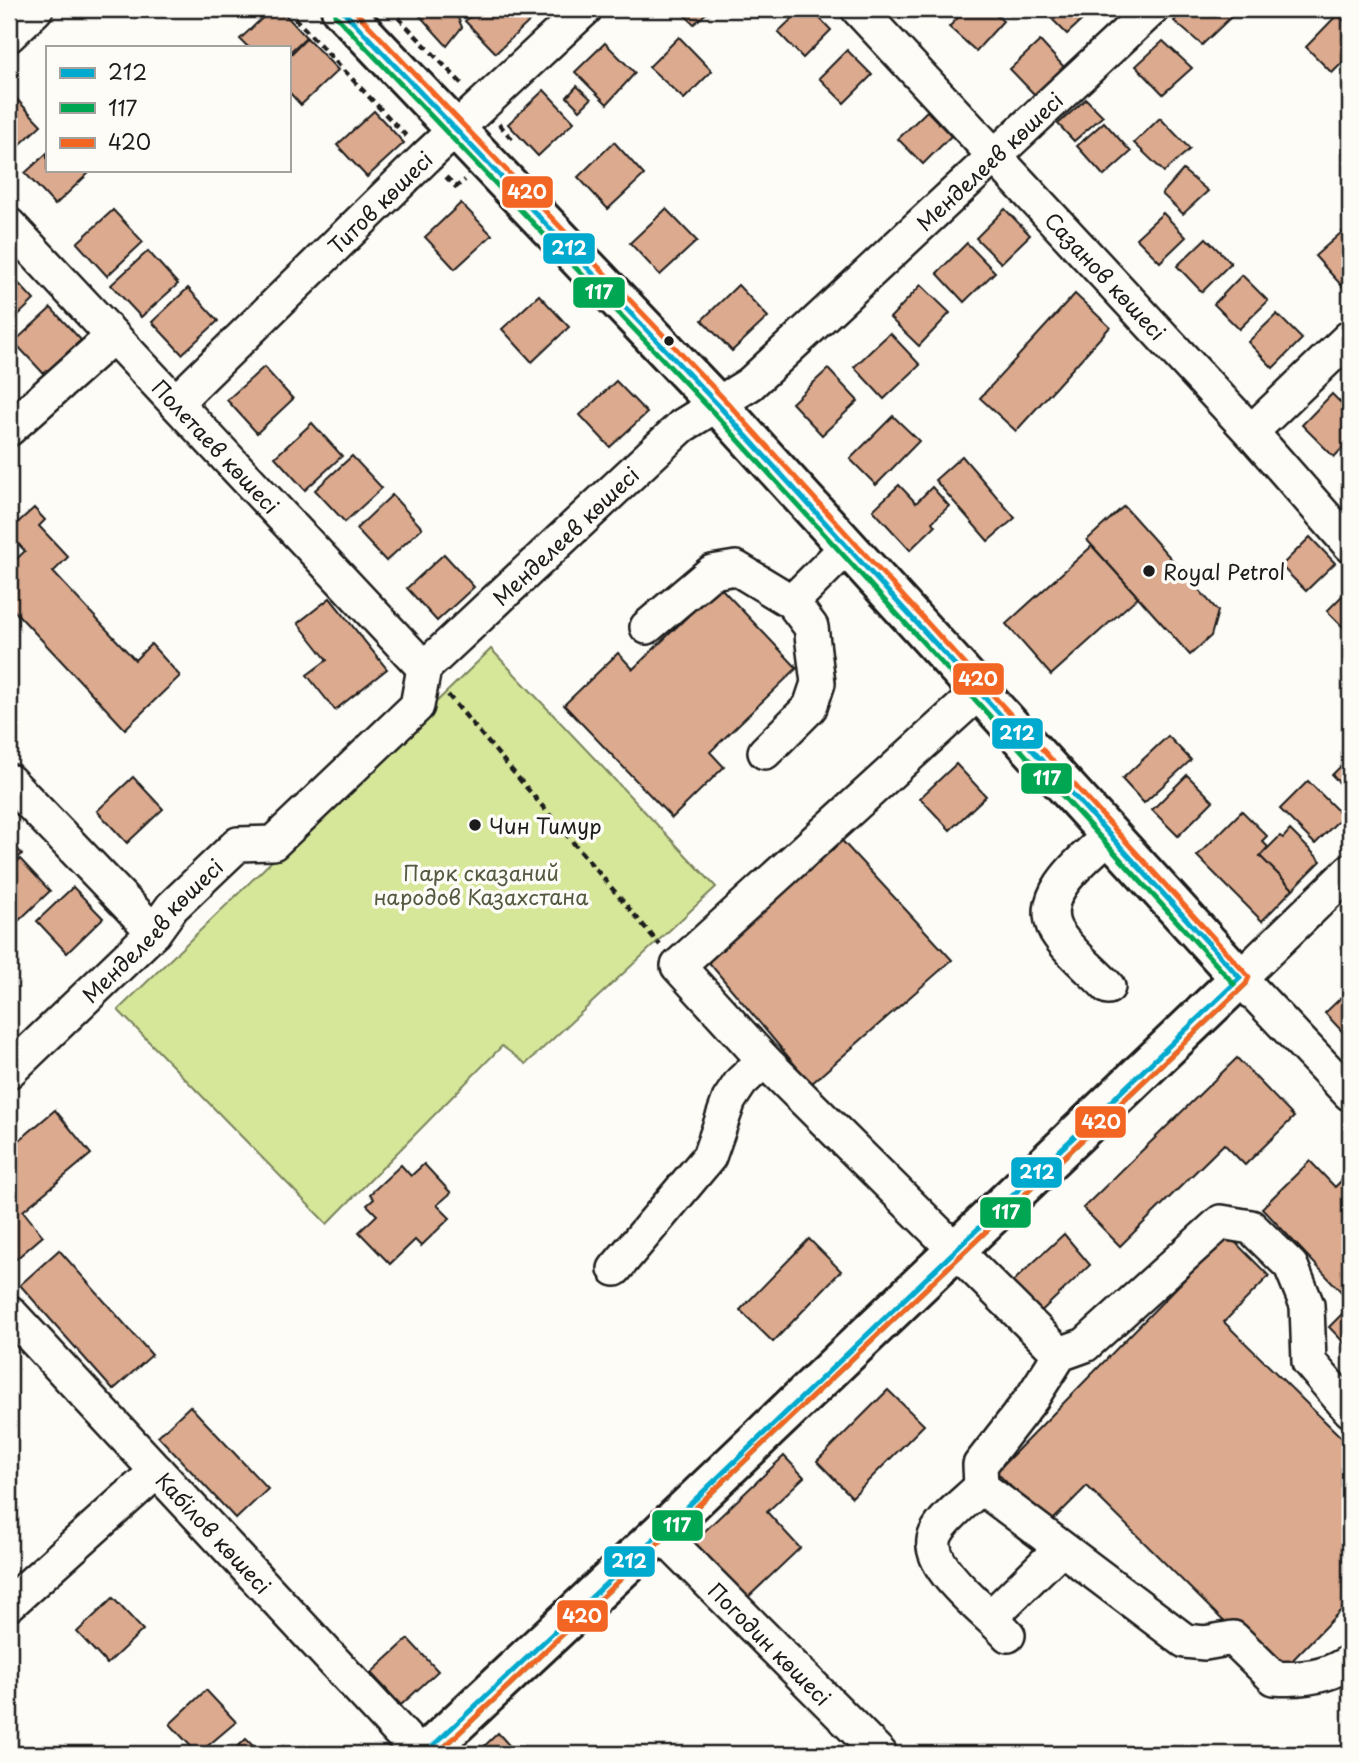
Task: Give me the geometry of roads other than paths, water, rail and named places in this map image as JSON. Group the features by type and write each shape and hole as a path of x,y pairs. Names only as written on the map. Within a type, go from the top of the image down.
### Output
{"main road":[{"path":"341,9 469,117 846,548 1240,978 660,1534 422,1754"}],"street":[{"path":"9,35 36,9"},
{"name":"Титов көшесі","path":"177,401 426,158 585,9"},
{"name":"Сазанов көшесі","path":"858,9 1251,432 1350,545"},
{"name":"Менделеев көшесі","path":"9,1070 154,932 172,907 238,844 273,843 417,706 424,668 682,426 750,384 1152,9"},
{"name":"Полетаев көшесі","path":"9,225 112,337 177,401 424,668"},
{"path":"9,429 112,337"},
{"path":"1251,432 1350,337"},
{"path":"792,602 846,548"},
{"path":"647,627 712,572 736,568 792,602 811,627 818,683 810,707 765,752"},
{"path":"979,692 678,966 764,1060 1060,1354"},
{"path":"9,781 154,932"},
{"path":"1108,987 1055,930 1050,907 1059,888 1110,835"},
{"path":"1350,871 1240,978 1350,1094"},
{"path":"615,1269 709,1157 729,1100 741,1082 764,1060"},
{"path":"1350,1410 1309,1362 1307,1305 1291,1266 1251,1227 1221,1222 1085,1345 1060,1354 1032,1398 979,1465 981,1487 1185,1642 1205,1643 1233,1638 1275,1678 1302,1680 1342,1667 1350,1661"},
{"name":"Кабілов көшесі","path":"9,1312 422,1754"},
{"path":"9,1604 157,1471"},
{"path":"981,1487 937,1533 933,1547 940,1568 1000,1626 1061,1548"},
{"name":"Погодин көшесі","path":"660,1534 880,1754"}],"place":[{"name":"Royal Petrol","path":"1149,571"},
{"name":"Чин Тимур","path":"475,825"}],"park label":[{"name":"Парк сказаний народов Казахстана","path":"481,884"}]}
